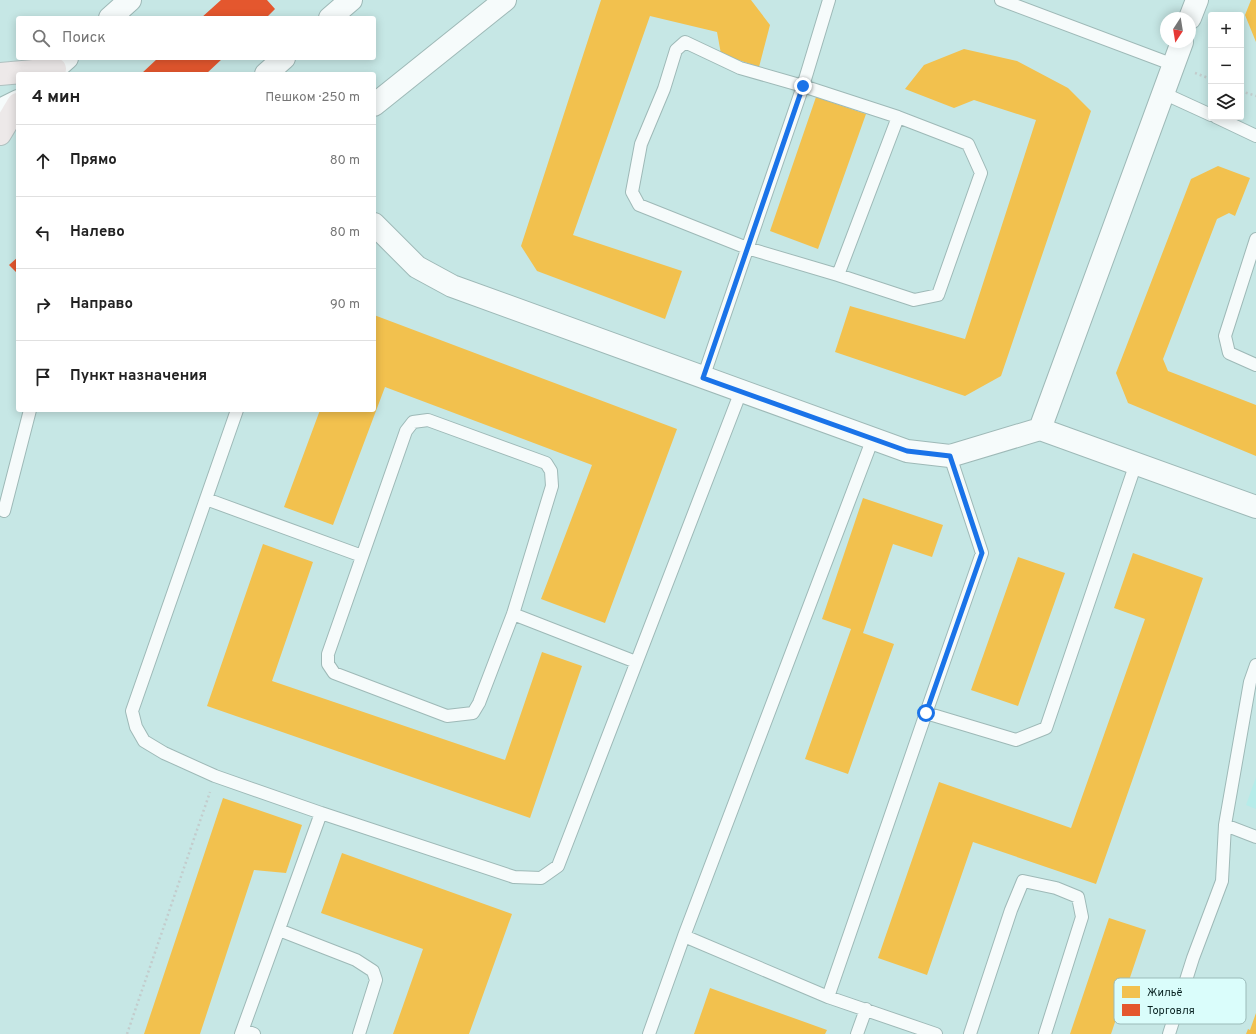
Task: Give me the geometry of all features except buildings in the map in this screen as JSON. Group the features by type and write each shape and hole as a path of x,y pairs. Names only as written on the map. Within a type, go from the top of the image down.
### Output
{"highway":[{"path":"23,72 58,69"},
{"path":"0,74 16,73"},
{"path":"0,134 16,107"}],"street":[{"path":"112,16 130,0"},
{"path":"332,16 351,0"},
{"path":"376,103 505,0"},
{"path":"1192,12 1197,0"},
{"path":"1040,429 1180,48"},
{"path":"268,72 282,60"},
{"path":"0,110 16,102"},
{"path":"376,226 417,267 452,286 907,451 950,456 1040,429 1256,508"}],"lane":[{"path":"703,378 803,86 829,0"},
{"path":"1000,0 1174,65"},
{"path":"685,42 740,68 803,86 898,117 968,144 981,174 938,295 914,300 838,275 747,248 639,205 632,192 641,144 664,89 676,50 685,42"},
{"path":"1163,93 1208,114"},
{"path":"838,275 898,117"},
{"path":"1222,120 1256,136"},
{"path":"1256,239 1253,256 1225,336 1229,352 1256,365"},
{"path":"236,412 132,711 136,728 144,741 164,753 215,776 321,813 514,877 541,878 558,866 740,391"},
{"path":"4,511 29,412"},
{"path":"428,420 546,463 552,471 552,486 512,614 479,702 473,713 447,716 440,714 334,673 328,664 328,654 362,556 406,431 413,422 428,420"},
{"path":"649,1034 684,936 873,438"},
{"path":"828,997 982,553 950,456"},
{"path":"926,713 1016,740 1046,728 1136,463"},
{"path":"206,499 362,556"},
{"path":"512,614 636,662"},
{"path":"1187,978 1222,880 1225,825 1250,682 1256,665"},
{"path":"254,1034 242,1032 321,813"},
{"path":"1225,825 1256,837"},
{"path":"970,1034 1022,881 1056,888 1078,897 1081,905 1082,917 1045,1034"},
{"path":"279,930 356,960 372,971 376,980 360,1034"},
{"path":"684,936 828,997 936,1034"},
{"path":"857,1034 866,1009"},
{"path":"1169,1034 1172,1024"}],"path":[{"path":"1244,92 1256,96"},
{"path":"127,1034 215,776"}],"shaded area":[{"path":"1256,777 1256,809 1246,805"}],"route":[{"path":"803,86 703,378 907,451 950,456 982,553 926,713"}]}
